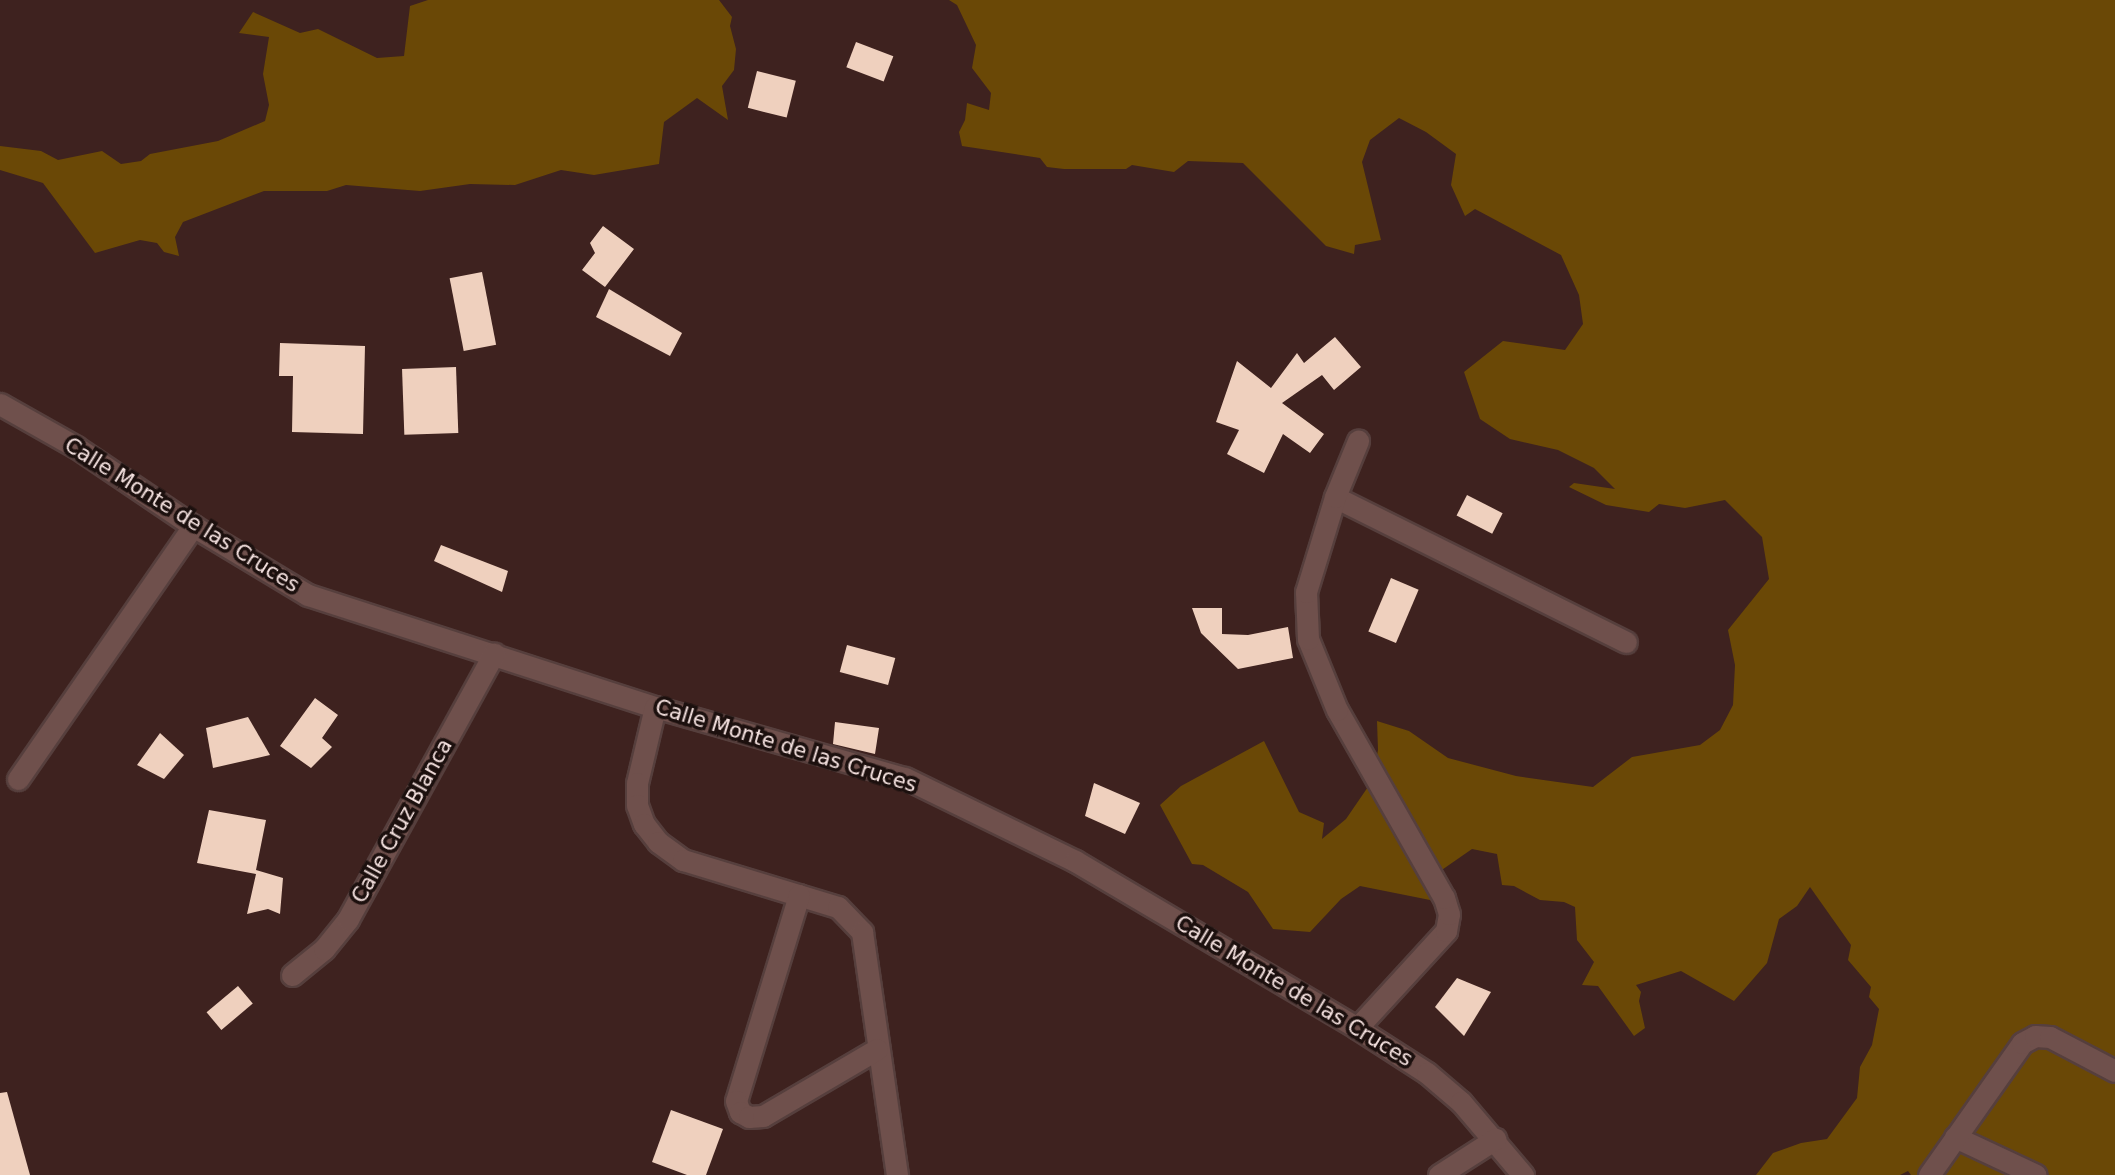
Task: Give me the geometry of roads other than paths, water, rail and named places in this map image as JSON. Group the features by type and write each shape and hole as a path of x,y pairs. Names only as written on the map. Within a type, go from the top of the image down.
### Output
{"street":[{"name":"Calle Monte de las Cruces","path":"0,404 76,447 193,526 308,595 360,614 494,653 655,708 905,778 1075,861 1357,1028 1427,1073 1461,1102 1523,1175"},
{"path":"1357,441 1335,497 1306,592 1308,639 1337,710 1438,888 1450,914 1446,931 1357,1028"},
{"path":"1335,497 1626,642"},
{"path":"19,779 193,526"},
{"name":"Calle Cruz Blanca","path":"292,975 324,949 348,919 494,653"},
{"path":"655,708 637,783 637,805 644,824 658,842 683,860 838,907 862,932 897,1175"},
{"path":"799,895 736,1101 740,1112 749,1116 763,1116 877,1049"},
{"path":"1929,1175 2022,1043 2035,1036 2050,1037 2115,1071"},
{"path":"1955,1137 2036,1175"},
{"path":"1439,1175 1494,1139"}]}
